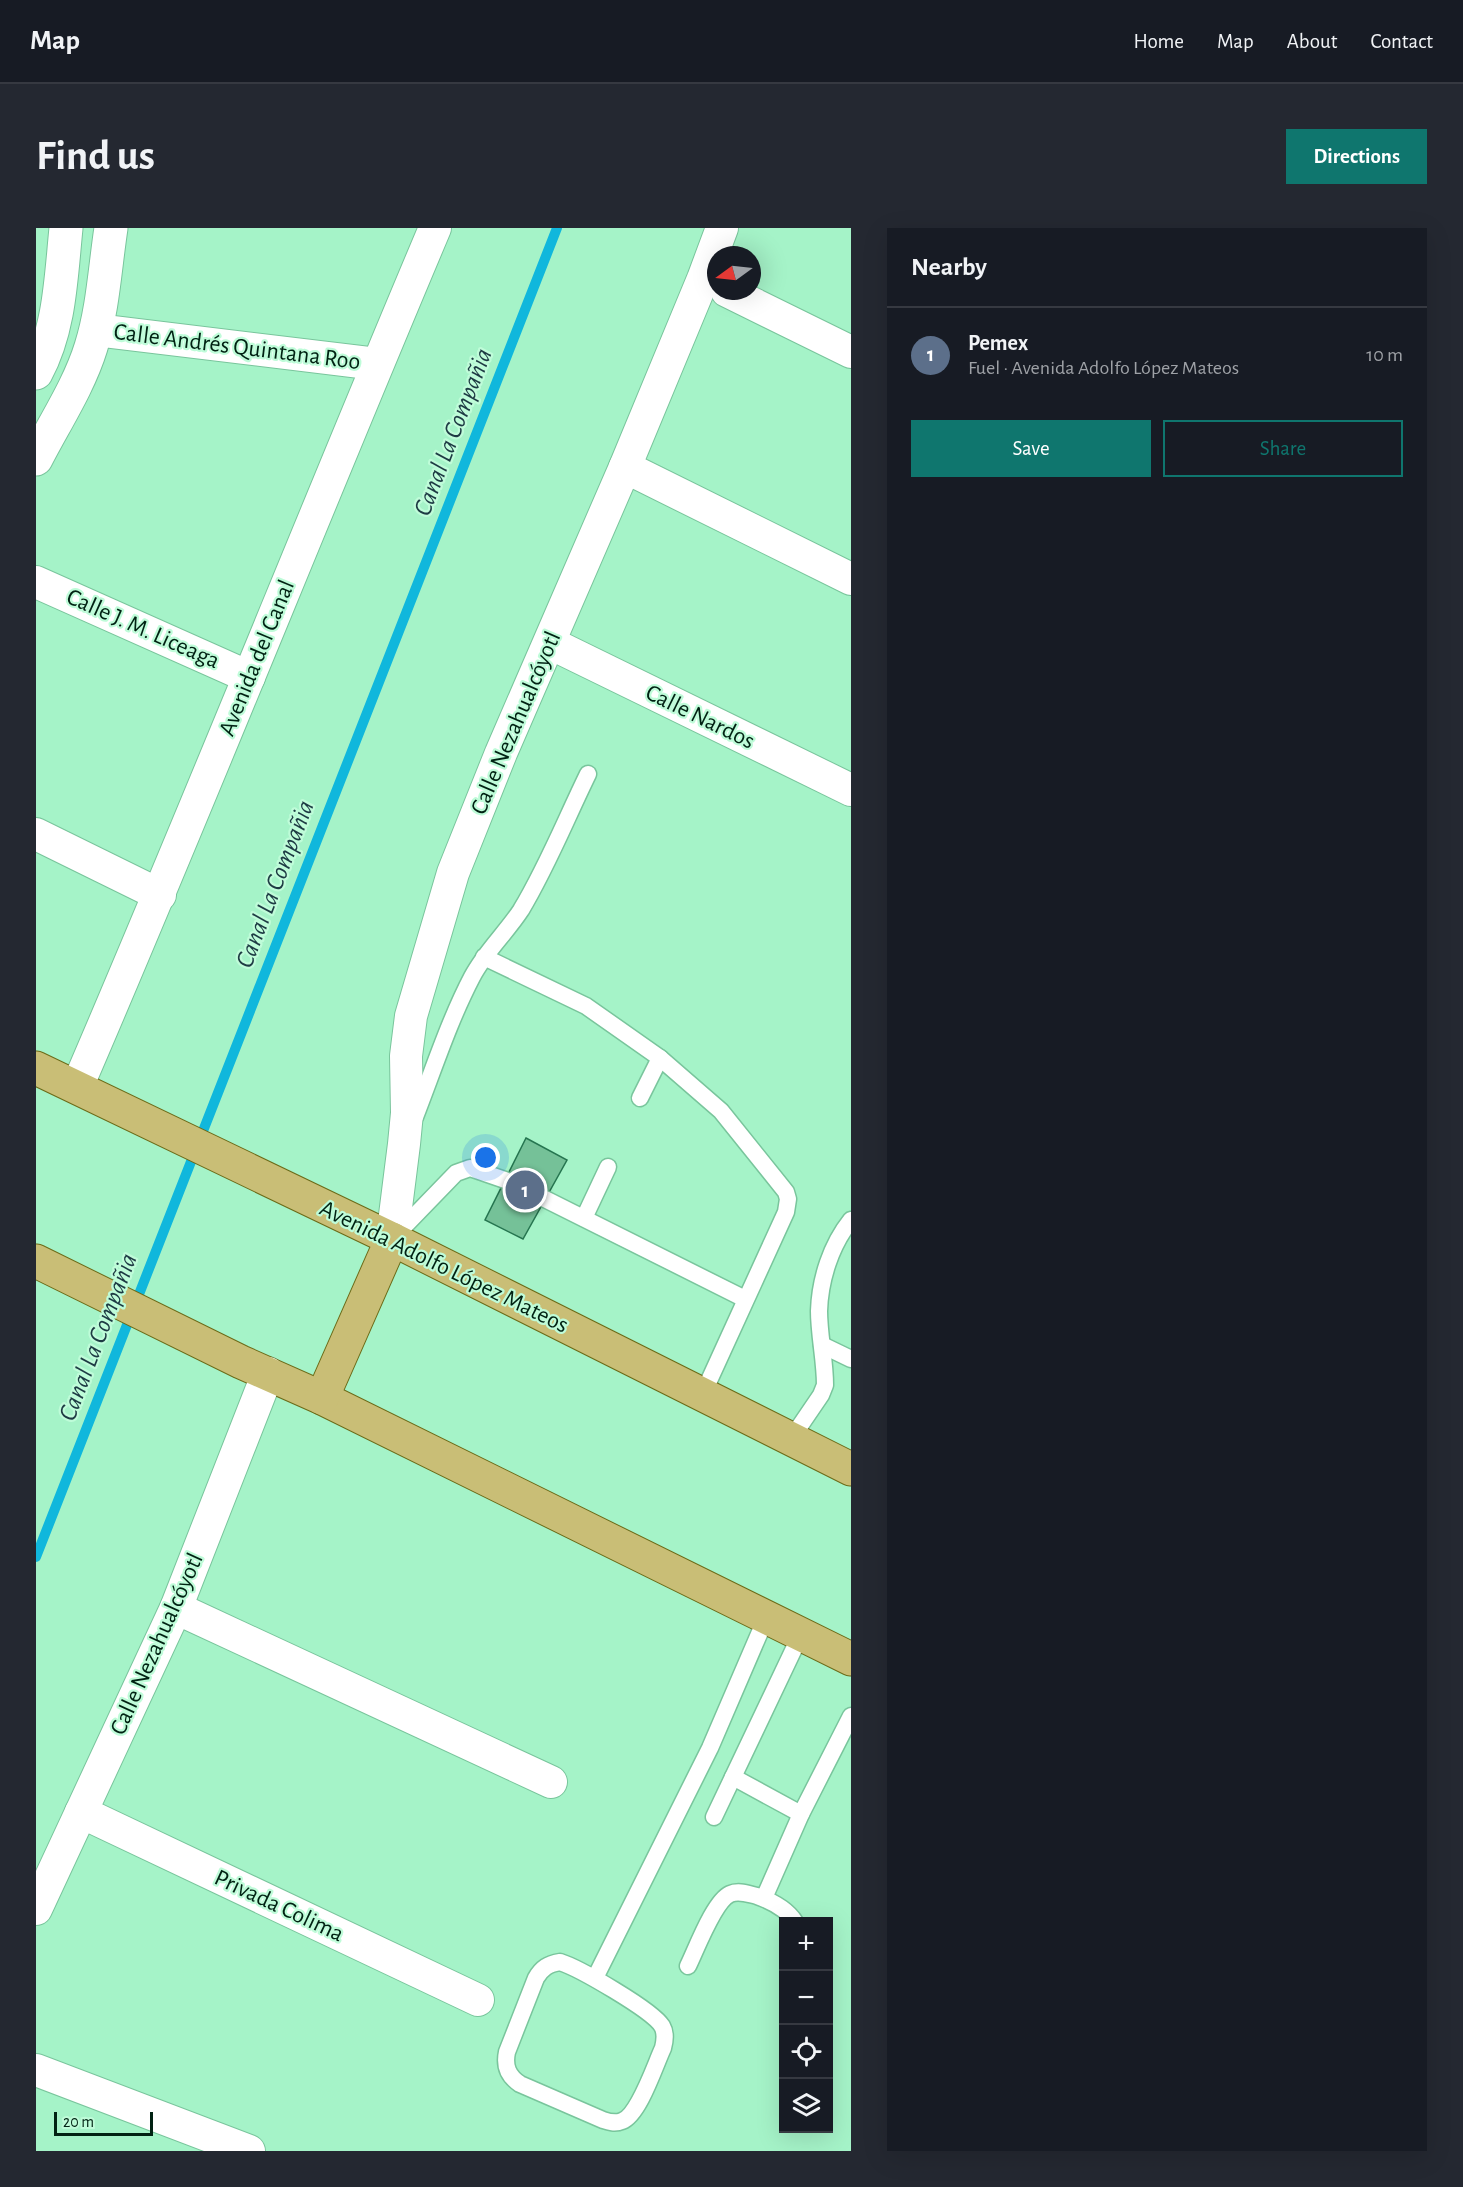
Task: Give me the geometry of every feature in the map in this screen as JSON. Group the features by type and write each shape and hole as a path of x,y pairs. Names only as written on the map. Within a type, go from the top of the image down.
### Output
{"main road":[{"name":"Avenida Adolfo López Mateos","path":"36,1068 392,1239 851,1469"},
{"path":"322,1398 392,1239"},
{"path":"43,1265 322,1398 851,1659"}],"street":[{"path":"36,373 49,344 46,318 66,228"},
{"path":"36,459 82,370 96,330 111,228"},
{"name":"Avenida del Canal","path":"77,1087 160,895 435,228"},
{"name":"Calle Nezahualcóyotl","path":"720,246 722,228"},
{"name":"Calle Nezahualcóyotl","path":"392,1239 407,1113 406,1056 411,1016 453,873 501,753 625,468 709,300"},
{"path":"746,300 851,352"},
{"name":"Calle Andrés Quintana Roo","path":"96,330 377,364"},
{"path":"625,468 851,579"},
{"name":"Calle J. M. Liceaga","path":"36,582 249,677"},
{"name":"Calle Nardos","path":"550,643 851,790"},
{"path":"36,834 160,895"},
{"name":"Calle Nezahualcóyotl","path":"36,1910 176,1608 254,1367"},
{"path":"176,1608 551,1782"},
{"name":"Privada Colima","path":"81,1812 478,2000"},
{"path":"36,2070 249,2151"}],"lane":[{"path":"404,1144 462,999 484,957 520,912 534,888 588,774"},
{"path":"484,957 586,1006 660,1058 721,1111 786,1192 788,1199 786,1212 702,1396"},
{"path":"640,1098 660,1058"},
{"path":"584,1218 608,1167"},
{"path":"392,1239 456,1173 470,1168 505,1180"},
{"path":"545,1199 745,1299"},
{"path":"791,1439 821,1395 825,1385 819,1310 824,1277 833,1248 851,1220"},
{"path":"822,1346 851,1359"},
{"path":"595,1978 710,1748 766,1618"},
{"path":"714,1817 801,1634"},
{"path":"764,1899 801,1814 851,1716"},
{"path":"733,1777 801,1814"},
{"path":"688,1966 722,1899 728,1895 736,1892 764,1899 784,1909 791,1917"},
{"path":"560,1962 595,1978 654,2017 664,2031 663,2048 636,2108 622,2121 612,2123 520,2084 512,2079 505,2061 536,1978 542,1969 560,1962"}],"building":[{"path":"526,1138 567,1160 523,1239 485,1220"}],"waterway":[{"name":"Canal La Compañia","path":"36,1557 557,228"}],"place":[{"name":"Pemex","path":"525,1190"}]}
